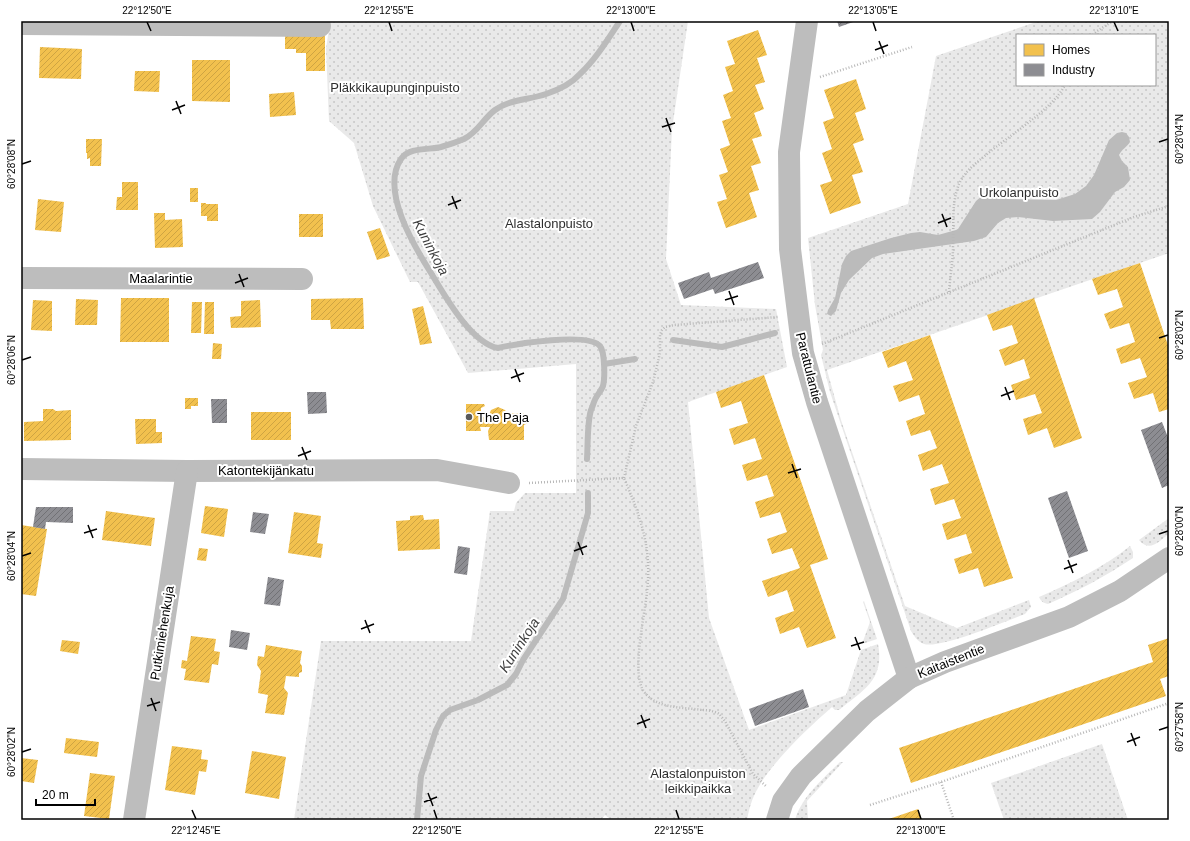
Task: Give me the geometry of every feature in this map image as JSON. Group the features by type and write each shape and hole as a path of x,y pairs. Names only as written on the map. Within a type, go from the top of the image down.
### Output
{"street":[{"name":"Parattulantie","path":"807,21 789,152 790,249 803,353 820,409 909,678"},
{"path":"21,24 320,26"},
{"name":"Maalarintie","path":"21,278 302,279"},
{"name":"Katontekijänkatu","path":"21,469 187,471 437,470 509,483"},
{"name":"Putkimiehenkuja","path":"134,820 187,471"},
{"name":"Kaitaistentie","path":"778,820 783,801 801,776 867,711 909,678 945,662 1069,616 1120,591 1169,558"}],"path":[{"path":"1094,34 1113,21"},
{"path":"814,79 912,47"},
{"path":"949,292 953,248 953,207 956,194 965,173 1042,111 1052,102 1065,86"},
{"path":"803,353 816,346 1134,217 1169,206"},
{"path":"769,788 753,774 725,721 719,714 708,710 660,704 644,692 639,681 638,668 648,592 648,564 644,533 638,511 624,478 636,426 653,382 660,353 660,336 662,330 665,327 674,325 781,316"},
{"path":"509,483 624,478"},
{"path":"870,805 1169,704"},
{"path":"941,782 954,820"}],"green space":[{"name":"Alastalonpuisto","path":"330,21 688,21 672,129 666,259 681,305 776,309 787,367 688,402 709,618 749,730 846,695 861,650 878,644 879,656 878,667 875,675 864,690 839,710 835,710 832,707 802,735 773,767 756,792 747,820 611,820 605,815 601,820 294,820 321,641 471,641 490,511 514,511 516,503 525,493 576,493 576,364 468,373 418,282 410,282 373,206 354,143 329,121 326,49"},
{"name":"Urkolanpuisto","path":"1039,21 1169,21 1169,253 827,370 841,420 905,606 957,628 1029,600 1031,607 1025,614 958,639 932,644 924,644 920,642 911,631 830,392 821,355 823,350 815,305 808,238 908,204 936,56"},
{"path":"1169,518 1169,534 1151,546 1143,544 1139,540"},
{"path":"1130,546 1133,552 1133,558 1102,577 1048,604 1041,601 1039,597 1075,581 1120,554"},
{"path":"864,601 877,639 862,644 870,622 863,602"},
{"path":"1102,744 1128,820 1004,820 991,783"},
{"path":"840,762 843,762 807,801 808,820 795,820 798,811 808,796 820,781"}],"shaded area":[{"path":"1117,133 1126,133 1130,142 1119,155 1128,167 1130,180 1124,187 1115,192 1100,212 1092,219 1053,221 1018,217 1006,218 998,223 986,237 974,241 883,254 872,258 849,280 841,293 836,311 831,316 827,314 835,298 842,264 846,256 851,251 911,233 920,232 938,235 956,230 976,201 983,195 988,194 1007,199 1056,200 1075,194 1086,186 1094,175 1109,140"}],"building: Homes":[{"path":"758,30 767,55 757,58 765,82 755,85 764,109 754,113 762,136 752,139 761,163 751,166 759,190 749,193 757,217 726,228 717,202 727,199 719,175 728,172 720,149 730,145 722,121 731,118 723,95 733,91 725,67 735,64 727,41"},
{"path":"325,34 325,71 306,71 306,53 296,53 296,49 285,49 285,35"},
{"path":"40,47 82,49 81,79 39,78"},
{"path":"192,60 230,60 230,102 192,101"},
{"path":"135,71 160,71 159,92 134,91"},
{"path":"856,79 866,109 855,113 864,140 853,144 863,172 852,175 861,203 830,214 820,185 832,181 822,153 832,149 823,122 834,118 824,90"},
{"path":"294,92 296,115 270,117 269,94"},
{"path":"86,139 102,139 101,166 90,166 90,158 87,159 86,153"},
{"path":"122,182 138,182 138,210 116,210 117,197 122,197"},
{"path":"190,188 198,188 198,202 190,202"},
{"path":"38,199 64,202 61,232 35,230"},
{"path":"201,203 218,204 218,221 207,221 207,216 201,216"},
{"path":"154,213 165,213 165,220 182,219 183,247 155,248"},
{"path":"299,214 323,214 323,237 299,237"},
{"path":"380,228 390,256 377,260 367,232"},
{"path":"1140,263 1169,348 1169,409 1159,412 1153,393 1134,399 1128,383 1147,377 1140,358 1121,364 1116,349 1135,342 1129,323 1110,329 1104,314 1123,307 1117,289 1098,295 1092,279"},
{"path":"121,298 169,298 169,342 120,342"},
{"path":"363,298 364,329 331,329 330,320 311,320 311,299"},
{"path":"1034,298 1082,438 1054,448 1047,428 1028,435 1023,419 1042,413 1035,394 1016,400 1011,385 1030,378 1024,359 1005,366 999,350 1018,343 1012,325 993,331 987,315"},
{"path":"76,299 98,300 97,325 75,325"},
{"path":"33,300 52,301 52,331 31,330"},
{"path":"260,300 261,327 231,328 230,317 241,316 241,301"},
{"path":"192,302 202,302 201,333 191,333"},
{"path":"205,302 214,302 214,334 204,334"},
{"path":"423,306 432,343 420,345 412,309"},
{"path":"930,335 1013,578 984,587 978,568 959,574 954,559 972,553 966,534 947,540 942,524 961,518 954,499 935,505 930,489 949,483 942,464 923,471 918,455 937,448 930,430 911,436 906,421 925,414 919,395 899,402 893,386 913,380 906,361 888,368 882,352"},
{"path":"213,343 222,344 221,359 212,359"},
{"path":"764,375 828,559 810,565 836,638 807,648 799,627 780,634 775,618 794,611 787,590 768,597 762,581 800,568 792,548 772,554 767,539 787,532 780,512 760,518 755,502 774,496 767,475 747,481 742,465 762,459 755,438 734,445 729,429 748,423 741,401 721,408 716,392"},
{"path":"185,398 198,398 198,406 191,406 191,409 185,409"},
{"path":"466,404 484,404 485,406 481,408 481,417 488,417 491,410 498,407 505,410 507,413 524,413 523,416 530,422 524,425 524,440 489,440 488,431 490,427 480,427 481,431 466,431"},
{"path":"43,409 53,409 56,411 71,410 71,440 24,441 24,422 43,421"},
{"path":"251,412 291,412 291,440 251,440"},
{"path":"135,419 156,419 156,432 162,432 162,443 136,444"},
{"path":"205,506 228,509 224,537 201,533"},
{"path":"106,511 155,518 151,546 102,540"},
{"path":"294,512 321,516 317,543 323,544 321,558 288,553"},
{"path":"423,515 424,520 439,519 440,549 398,551 396,521 410,520 410,516"},
{"path":"21,525 47,529 36,596 21,594"},
{"path":"199,548 208,549 206,561 197,560"},
{"path":"191,636 216,639 214,651 220,652 218,665 212,664 209,683 184,680 186,669 181,668 182,660 187,661"},
{"path":"1169,638 1169,676 1160,679 1166,696 911,783 899,748 1153,662 1148,645"},
{"path":"62,640 80,642 78,654 60,651"},
{"path":"266,645 302,651 300,663 302,666 302,672 299,673 299,677 286,676 284,688 288,693 284,715 265,713 268,695 258,693 261,671 257,665 258,656 264,657"},
{"path":"66,738 99,742 97,757 64,753"},
{"path":"172,746 202,750 201,759 208,760 206,772 199,771 195,795 165,790"},
{"path":"252,751 286,757 279,799 245,793"},
{"path":"21,758 38,760 34,783 21,781"},
{"path":"90,773 115,776 109,819 84,816"},
{"path":"918,809 922,820 886,820"}],"building: Industry":[{"path":"837,21 856,21 839,27"},
{"path":"758,262 764,278 715,294 713,289 684,299 678,283 709,272 711,278"},
{"path":"307,392 326,392 327,413 308,414"},
{"path":"211,399 227,399 227,423 212,423"},
{"path":"1162,422 1169,440 1169,485 1162,488 1141,430"},
{"path":"1067,491 1088,551 1069,558 1048,498"},
{"path":"36,507 73,507 73,523 46,522 45,529 33,527"},
{"path":"253,512 269,514 265,534 250,532"},
{"path":"458,546 470,548 467,575 454,573"},
{"path":"268,577 284,580 280,606 264,604"},
{"path":"231,630 250,633 247,650 229,647"},
{"path":"803,689 809,707 755,726 749,709"}],"waterway":[{"name":"Kuninkoja","path":"587,459 588,428 591,410 604,382 604,359 600,346 593,342 567,339 498,348 488,344 478,337 451,306 416,248 402,218 394,186 396,172 401,159 409,152 441,147 464,139 473,133 495,110 501,106 540,96 564,86 573,80 597,55 620,21"},
{"path":"673,340 722,347 775,333"},
{"path":"604,364 635,359"},
{"name":"Kuninkoja","path":"417,820 421,776 436,730 443,716 450,710 478,700 507,685 516,674 523,660 563,599 588,513 588,493"}],"place":[{"name":"The Paja","path":"469,417"}],"park label":[{"name":"Pläkkikaupunginpuisto","path":"395,87"},
{"name":"Alastalonpuiston leikkipaikka","path":"698,780"}]}
